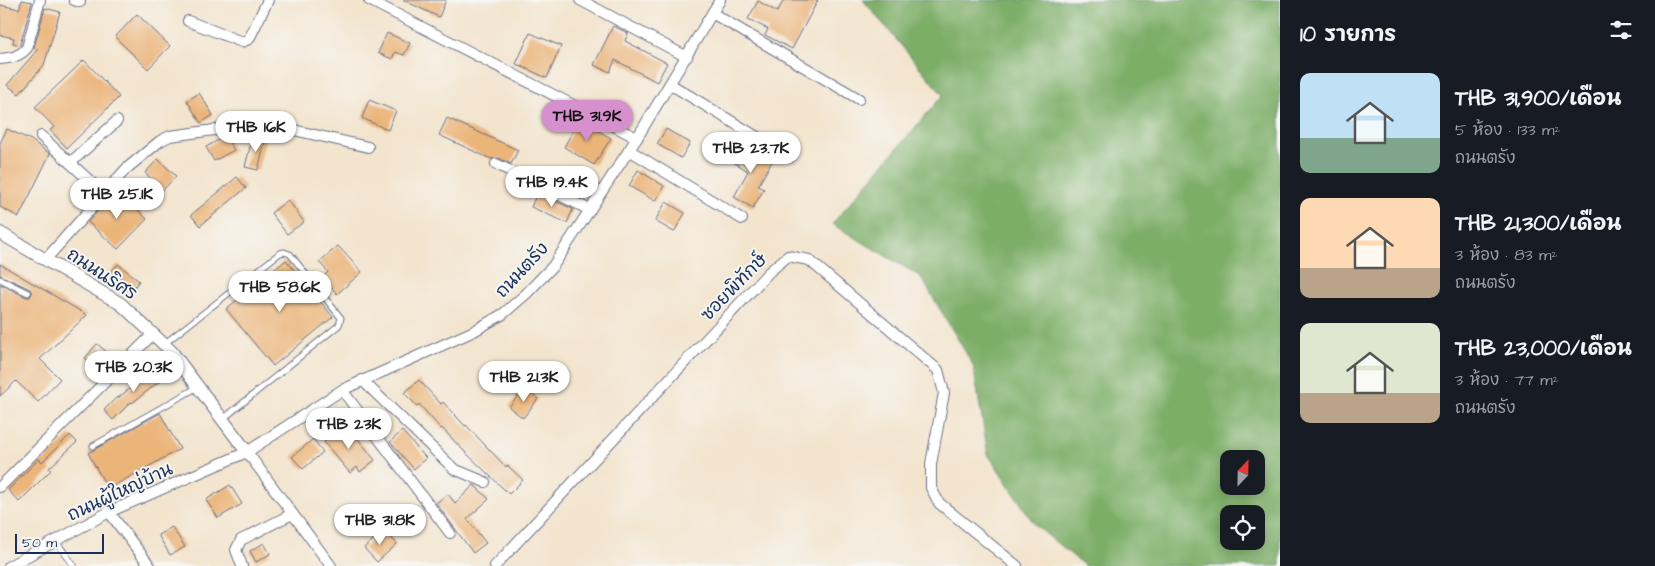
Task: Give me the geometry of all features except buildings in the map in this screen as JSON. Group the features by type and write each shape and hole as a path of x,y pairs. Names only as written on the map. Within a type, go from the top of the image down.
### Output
{"street":[{"path":"0,59 12,58 22,54 27,48 40,0"},
{"path":"188,21 242,42 249,39 268,0"},
{"path":"369,0 637,138"},
{"path":"580,0 687,56"},
{"name":"ถนนตรัง","path":"247,452 342,390 474,332 503,314 526,294 553,266 590,210 637,138 720,0"},
{"path":"712,13 859,99"},
{"path":"670,84 790,157"},
{"path":"70,163 116,121"},
{"path":"46,259 126,169 160,141 170,136 229,128 285,128 368,147"},
{"path":"41,136 104,194"},
{"path":"629,150 742,220"},
{"path":"496,164 590,210"},
{"name":"ถนนนริศร","path":"0,233 121,304 171,351 247,452"},
{"name":"ซอยพิทักษ์","path":"495,566 769,272 788,256 809,260 938,370 944,393 931,464 931,488 939,502 1017,566"},
{"path":"0,487 153,334"},
{"path":"362,380 454,469 485,482"},
{"path":"342,390 450,533"},
{"path":"247,452 331,566"},
{"name":"ถนนผู้ใหญ่บ้าน","path":"10,566 109,512 247,452"},
{"path":"109,512 150,566"},
{"path":"242,566 236,550 241,540 292,514"}],"lane":[{"path":"163,344 280,252 290,254 341,318 339,325 223,419"},
{"path":"0,279 28,293"},
{"path":"93,446 198,387"},
{"path":"56,540 74,566"}],"green space":[{"path":"863,0 1280,0 1280,566 1085,566 1035,525 988,454 973,365 921,277 832,224 943,95"}]}
